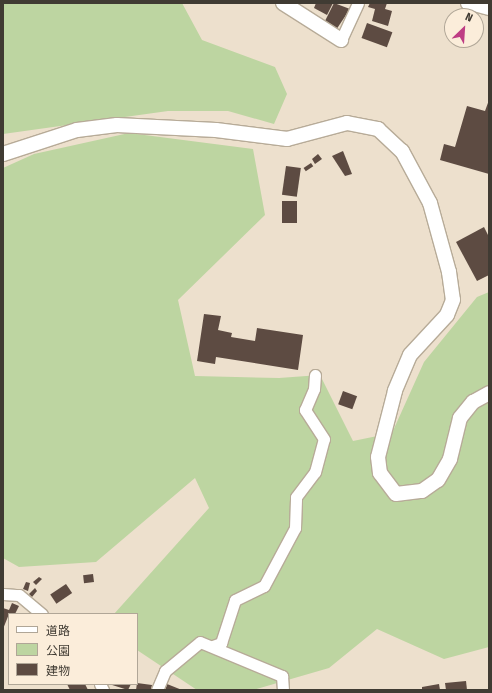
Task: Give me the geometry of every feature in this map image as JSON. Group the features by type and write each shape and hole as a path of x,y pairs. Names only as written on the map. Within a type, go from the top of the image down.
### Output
{"street":[{"path":"283,3 341,40 358,3"},
{"path":"466,3 489,9"},
{"path":"3,154 77,130 117,125 216,130 287,139 348,123 378,129 402,151 430,203 449,272 453,300 447,315 410,355 395,391 378,457 380,474 396,494 422,491 438,480 450,459 460,418 473,402 489,393"},
{"path":"213,646 221,643 235,600 264,586 295,528 296,497 315,472 324,439 305,410 314,389 314,376"},
{"path":"3,594 19,595 41,613"},
{"path":"157,690 165,671 189,648 200,642 213,646 282,676 283,690"}],"green space":[{"path":"3,3 182,3 202,40 275,67 287,94 274,124 228,111 168,111 3,134"},
{"path":"129,133 253,149 265,215 178,300 195,376 279,378 320,375 353,441 392,433 424,362 477,297 489,292 489,647 444,659 377,629 329,668 253,690 197,690 138,651 138,613 115,613 209,508 195,478 96,562 19,567 3,558 3,168 34,154"}],"building":[{"path":"316,3 333,3 327,15 314,8"},
{"path":"334,3 350,9 336,30 324,23"},
{"path":"370,3 387,3 385,9 392,11 388,26 372,21 375,9 368,7"},
{"path":"367,23 392,32 387,47 362,38"},
{"path":"489,100 489,174 440,160 444,144 455,147 467,106 485,111"},
{"path":"343,151 352,174 345,176 332,156"},
{"path":"318,154 322,159 315,164 312,159"},
{"path":"311,163 313,166 306,171 304,168"},
{"path":"286,166 301,168 297,197 282,195"},
{"path":"282,201 297,201 297,223 282,223"},
{"path":"484,227 489,237 489,275 477,281 456,242"},
{"path":"204,314 221,316 218,330 232,333 231,337 255,341 257,328 303,335 298,370 216,357 215,364 197,361"},
{"path":"343,391 357,396 352,409 338,404"},
{"path":"93,574 94,582 84,583 83,575"},
{"path":"39,577 42,579 36,585 33,582"},
{"path":"26,582 30,583 28,591 23,589"},
{"path":"66,584 72,593 56,604 50,595"},
{"path":"35,588 37,591 32,597 29,594"},
{"path":"12,603 19,606 16,613 8,613 3,629 3,608 9,610"},
{"path":"466,681 467,690 446,690 445,683"},
{"path":"138,683 152,685 151,690 136,690"},
{"path":"167,684 182,690 165,690"},
{"path":"439,684 440,690 422,690 422,687"},
{"path":"68,685 86,685 88,690 70,690"},
{"path":"112,685 130,685 128,690"}]}
